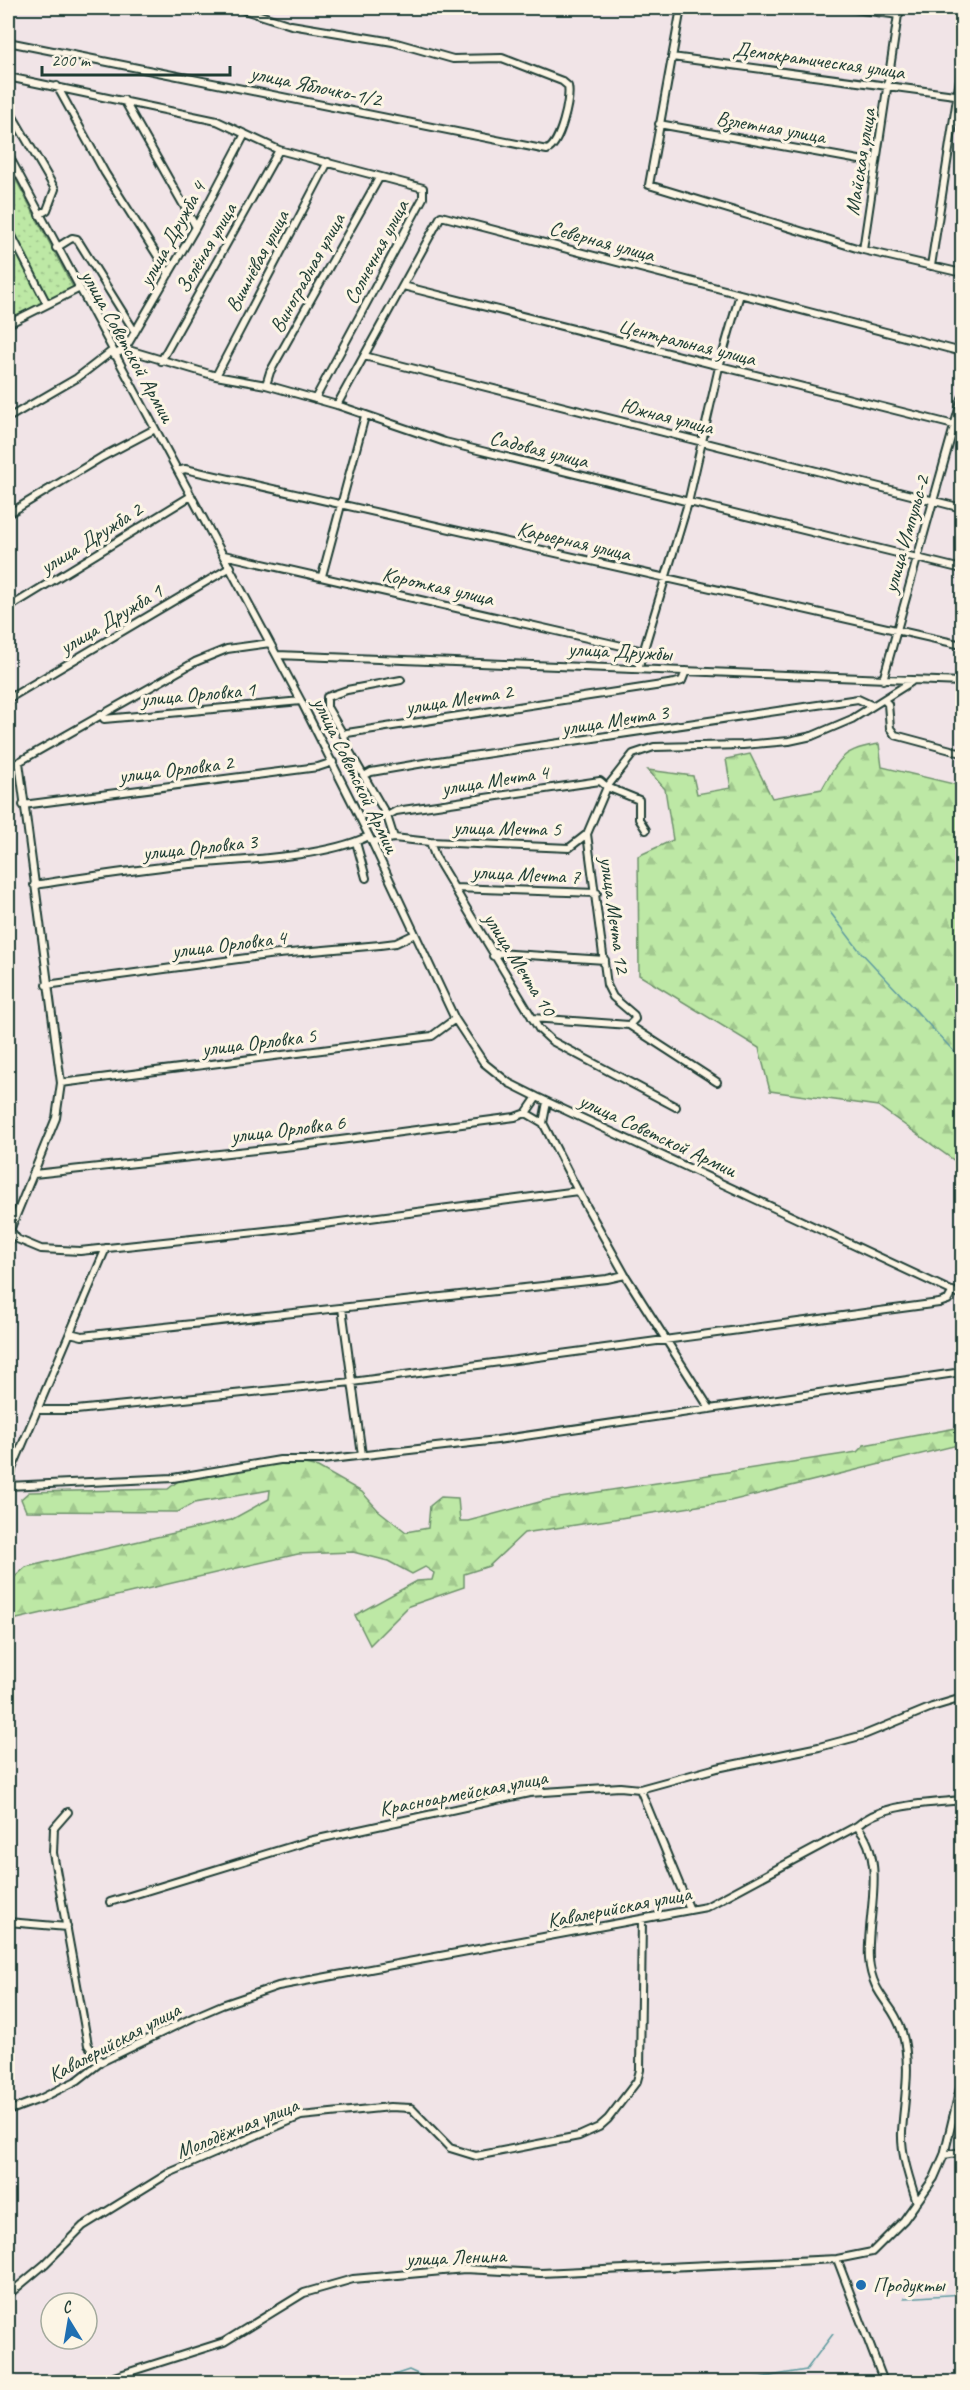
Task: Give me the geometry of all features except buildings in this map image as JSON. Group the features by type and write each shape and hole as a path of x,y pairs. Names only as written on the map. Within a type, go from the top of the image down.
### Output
{"street":[{"name":"улица Яблочко-1/2","path":"8,42 547,150 556,142 568,99 568,86 562,81 502,58 453,59 393,42 291,25 238,8"},
{"path":"681,8 649,185 863,250 963,273"},
{"path":"847,8 899,11"},
{"name":"Майская улица","path":"863,250 899,11"},
{"name":"Демократическая улица","path":"672,57 961,95"},
{"path":"931,266 961,95 963,66"},
{"name":"Солнечная улица","path":"8,77 217,121 279,150 423,188 425,193 315,399"},
{"path":"57,86 105,173 169,274"},
{"path":"124,100 196,227"},
{"path":"8,108 55,189 47,210 39,215"},
{"name":"Взлетная улица","path":"659,124 876,163"},
{"name":"улица Дружба 4","path":"125,349 196,227 244,134"},
{"name":"Зелёная улица","path":"161,361 279,150"},
{"name":"улица Советской Армии","path":"8,154 78,290 231,567 333,762 455,1019 484,1063 509,1083 547,1102 963,1296"},
{"name":"Вишнёвая улица","path":"216,376 328,162"},
{"name":"Виноградная улица","path":"266,385 270,372 379,178"},
{"name":"Северная улица","path":"337,405 441,216 963,352"},
{"path":"8,228 47,304"},
{"path":"56,248 72,238 76,239 135,332"},
{"name":"Центральная улица","path":"403,286 959,427"},
{"path":"8,324 78,290"},
{"path":"638,669 688,503 704,442 719,367 740,294"},
{"path":"8,418 77,378 113,353 125,349"},
{"name":"Садовая улица","path":"125,349 216,376 266,385 337,405 445,442 963,569"},
{"name":"Южная улица","path":"364,356 963,508"},
{"name":"улица Импульс-2","path":"883,680 933,501 959,427 963,398"},
{"path":"322,576 365,416"},
{"path":"8,514 102,457 155,429"},
{"name":"Карьерная улица","path":"178,471 185,469 963,645"},
{"name":"улица Дружба 2","path":"8,608 191,496"},
{"name":"Короткая улица","path":"224,555 644,651"},
{"name":"улица Дружба 1","path":"8,699 231,567"},
{"path":"8,768 195,662 227,649 270,643"},
{"name":"улица Дружбы","path":"277,655 963,682"},
{"name":"улица Мечта 2","path":"344,736 352,731 675,683 682,681 686,671"},
{"path":"394,838 387,816 327,707 327,697 347,690 401,680"},
{"path":"607,787 633,754 654,747 789,741 833,728 913,681"},
{"name":"улица Мечта 3","path":"364,776 371,772 392,768 858,699 871,705"},
{"path":"884,700 888,704 890,728 896,735 963,753"},
{"name":"улица Орловка 1","path":"101,714 104,719 301,701"},
{"path":"19,762 60,1083 56,1118 9,1233 16,1239 48,1250 64,1252 578,1191"},
{"name":"улица Орловка 2","path":"23,805 318,767 333,762"},
{"name":"улица Мечта 4","path":"387,816 396,811 600,781 607,787 639,800 639,819 646,830"},
{"name":"улица Мечта 5","path":"370,839 394,838 552,849 569,848 587,834 607,787"},
{"name":"улица Мечта 12","path":"587,834 597,893 609,993 634,1015 629,1025"},
{"name":"улица Орловка 3","path":"34,885 161,867 287,855 370,839"},
{"path":"356,842 366,878"},
{"name":"улица Мечта 10","path":"430,842 454,888 532,1018 552,1041 676,1107"},
{"name":"улица Мечта 7","path":"454,888 597,893"},
{"name":"улица Орловка 4","path":"46,985 268,955 396,943 415,934"},
{"path":"494,956 496,953 525,953 604,960"},
{"path":"532,1018 629,1025 717,1082"},
{"name":"улица Орловка 5","path":"60,1083 432,1036 455,1019"},
{"path":"537,1097 525,1113 543,1123 625,1275 710,1409"},
{"path":"543,1123 547,1102"},
{"name":"улица Орловка 6","path":"34,1174 302,1145 515,1117 525,1113"},
{"path":"106,1248 69,1333 8,1486 173,1478 280,1460 322,1460 497,1440 963,1372"},
{"path":"69,1333 82,1336 625,1275"},
{"path":"39,1410 76,1410 352,1382 939,1303 948,1300 952,1292"},
{"path":"342,1308 362,1455"},
{"name":"Красноармейская улица","path":"110,1902 309,1841 529,1793 620,1787 640,1789 717,1768 864,1735 932,1707 963,1698"},
{"path":"640,1789 690,1910"},
{"name":"Кавалерийская улица","path":"8,2111 40,2099 78,2080 101,2062 222,2004 278,1986 690,1910 721,1901 873,1815 894,1809 960,1800"},
{"path":"68,1812 54,1828 53,1853 88,2044 101,2062"},
{"path":"857,1826 868,1846 874,1881 870,1927 870,1971 880,1997 896,2016 902,2032 907,2060 908,2081 902,2133 904,2156 917,2203"},
{"name":"Молодёжная улица","path":"8,2295 45,2264 83,2226 110,2209 169,2173 301,2115 390,2107 411,2108 450,2148 476,2156 588,2133 608,2119 637,2081 642,2043 642,1920"},
{"path":"8,1922 67,1927"},
{"name":"улица Ленина","path":"98,2382 224,2342 304,2294 353,2279 465,2269 541,2272 837,2259 872,2252 917,2203 934,2178 944,2155 963,2080"},
{"path":"944,2155 963,2152"},
{"path":"837,2259 884,2382"}],"green space":[{"path":"8,165 74,289 8,321"},
{"path":"879,744 882,767 962,786 962,1166 878,1106 770,1091 759,1048 639,975 638,856 673,840 665,789 648,770 693,776 697,794 731,788 726,759 750,754 772,798 822,789 843,757 857,749"},
{"path":"962,1427 962,1444 730,1501 524,1533 489,1566 464,1574 464,1587 409,1606 370,1645 355,1615 417,1581 432,1580 434,1573 425,1567 412,1574 388,1561 353,1552 298,1554 8,1621 8,1583 26,1567 231,1520 269,1499 270,1490 194,1503 178,1512 26,1511 21,1499 29,1492 168,1489 182,1478 256,1465 296,1462 318,1467 362,1492 378,1510 406,1532 428,1528 430,1506 441,1497 458,1498 460,1521 468,1521 547,1500 857,1452 864,1445"}],"waterway":[{"path":"830,912 859,950 962,1060"},
{"path":"904,2298 962,2294"},
{"path":"735,2382 806,2370 833,2334"},
{"path":"373,2382 409,2370 435,2382"}],"place":[{"name":"Продукты","path":"861,2285"}]}
